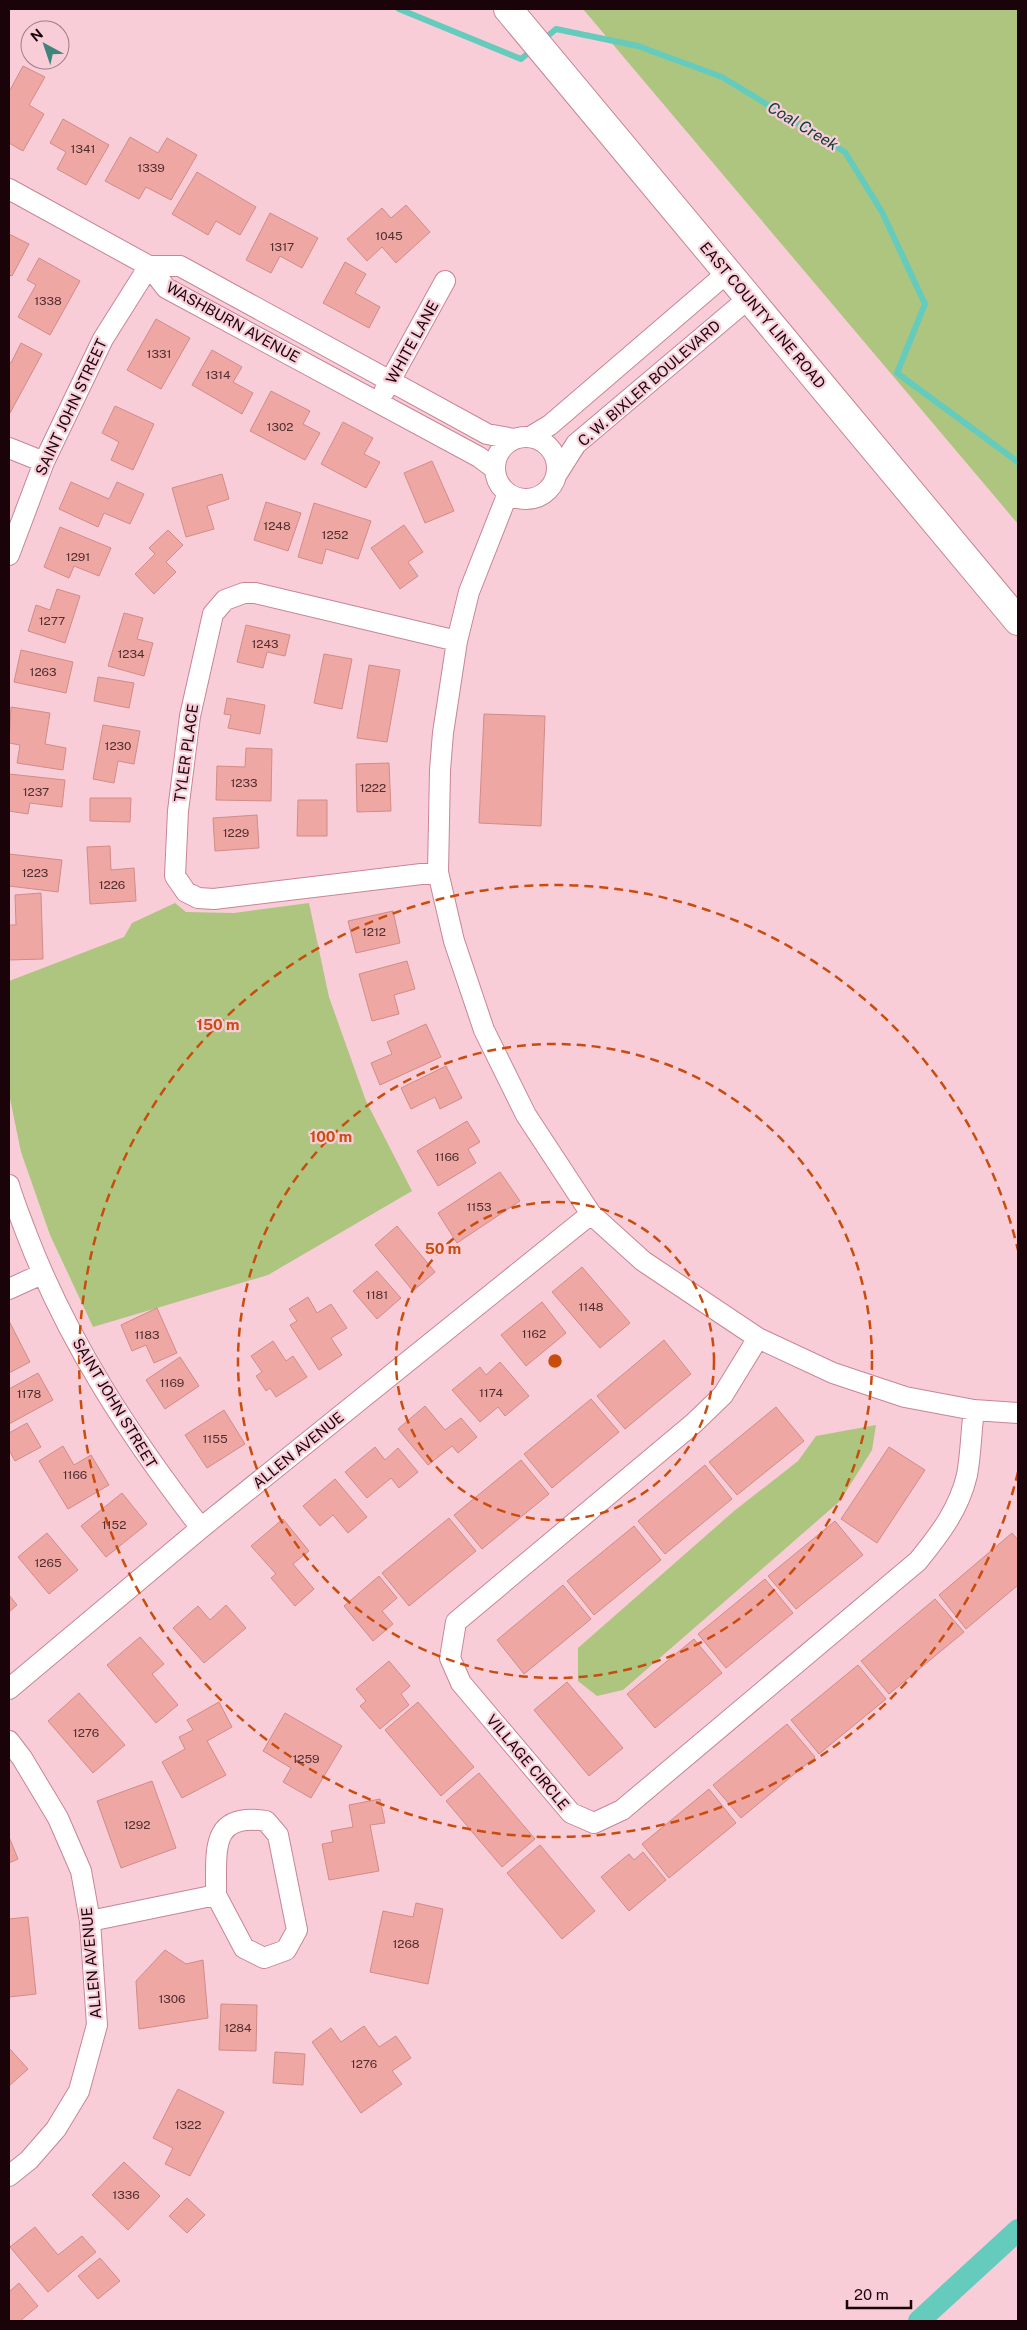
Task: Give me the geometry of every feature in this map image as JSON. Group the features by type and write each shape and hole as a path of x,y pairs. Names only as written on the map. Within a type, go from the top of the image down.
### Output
{"main road":[{"name":"EAST COUNTY LINE ROAD","path":"513,15 1018,621"}],"street":[{"path":"9,189 148,266"},
{"name":"WASHBURN AVENUE","path":"148,266 180,266 487,434 522,438"},
{"name":"WASHBURN AVENUE","path":"148,266 166,288 479,457 495,469"},
{"name":"SAINT JOHN STREET","path":"9,555 44,462 103,339 148,266"},
{"path":"522,438 540,439 552,450 558,464 554,484 547,492 538,497 527,499 517,498 508,493 496,478 495,469 500,451 522,438 550,425 727,273"},
{"name":"WHITE LANE","path":"378,402 445,281"},
{"name":"C. W. BIXLER BOULEVARD","path":"557,474 576,444 749,298"},
{"path":"9,448 44,462"},
{"path":"508,493 469,592 457,641 440,760 438,872 454,941 484,1030 526,1115 591,1214 643,1260 758,1338 833,1373 904,1397 974,1410 1018,1413"},
{"name":"TYLER PLACE","path":"438,872 214,899 198,898 186,892 175,876 178,811 194,698 213,614 225,600 244,593 256,593 457,641"},
{"name":"SAINT JOHN STREET","path":"9,1186 42,1274 91,1370 152,1465 201,1528"},
{"name":"ALLEN AVENUE","path":"9,1689 201,1528 591,1214"},
{"path":"9,1290 42,1274"},
{"name":"VILLAGE CIRCLE","path":"758,1338 723,1394 694,1423 456,1622 450,1658 461,1683 571,1813 594,1823 622,1810 918,1561 942,1533 956,1507 967,1474 974,1410"},
{"name":"ALLEN AVENUE","path":"9,1740 58,1818 81,1871 90,1921 97,2024 79,2091 56,2129 29,2160 9,2176"},
{"path":"249,1818 266,1821 278,1835 297,1930 286,1949 264,1958 244,1948 216,1895 218,1838 230,1824 249,1818"},
{"path":"90,1921 216,1895"}],"green space":[{"path":"583,9 1018,9 1018,524"},
{"path":"175,903 186,912 234,913 309,903 329,997 366,1101 412,1191 268,1275 93,1327 50,1235 21,1152 9,1094 9,981 124,937 132,923"},
{"path":"876,1425 872,1450 840,1501 623,1690 597,1696 578,1681 578,1648 734,1511 798,1461 816,1436"}],"building":[{"path":"21,70 31,70 45,77 29,105 44,114 23,151 9,143 9,92"},
{"path":"63,119 109,145 86,185 57,169 66,152 50,143"},
{"path":"130,137 158,153 167,138 197,155 171,200 146,187 139,199 105,181"},
{"path":"197,172 256,207 240,235 216,221 208,235 172,214"},
{"path":"406,205 430,232 396,263 382,247 367,261 347,239 382,208 391,218"},
{"path":"270,213 318,238 302,268 280,256 271,273 246,260"},
{"path":"9,234 29,244 12,276 9,275"},
{"path":"39,258 80,281 50,335 18,317 36,285 27,280"},
{"path":"345,262 366,274 355,293 380,307 369,328 323,303"},
{"path":"156,319 190,338 161,389 127,370"},
{"path":"21,343 42,354 10,413 9,362 11,363"},
{"path":"212,350 242,367 233,382 253,393 242,414 192,385"},
{"path":"271,391 310,411 303,424 320,433 305,460 250,431"},
{"path":"115,406 154,424 133,470 111,460 119,442 102,433"},
{"path":"343,422 373,438 364,454 380,462 366,488 321,464"},
{"path":"432,461 454,511 425,523 404,473"},
{"path":"222,474 229,499 207,506 214,529 186,537 172,488"},
{"path":"71,482 109,499 117,482 144,494 130,524 104,513 98,527 59,509"},
{"path":"266,502 301,513 288,551 254,540"},
{"path":"314,503 371,521 358,559 326,549 322,564 298,557"},
{"path":"404,525 423,552 408,562 418,576 400,589 371,548"},
{"path":"60,527 111,548 99,576 74,566 69,578 44,567"},
{"path":"168,530 183,545 166,562 176,572 154,594 135,574 155,554 149,548"},
{"path":"57,589 80,596 65,643 28,631 36,605 50,610"},
{"path":"124,613 143,618 137,639 153,643 144,676 108,666"},
{"path":"246,625 290,635 285,656 267,652 263,668 237,662"},
{"path":"21,650 73,662 66,693 14,682"},
{"path":"324,654 352,659 342,709 314,703"},
{"path":"369,665 400,670 387,742 357,738"},
{"path":"98,677 134,683 129,708 94,701"},
{"path":"227,698 265,705 260,734 228,728 231,715 224,714"},
{"path":"11,707 50,713 45,744 66,748 63,770 17,763 20,745 9,743"},
{"path":"484,714 545,716 541,826 479,823"},
{"path":"103,725 140,731 134,764 118,761 114,783 93,779"},
{"path":"246,748 272,749 271,801 216,800 217,766 245,767"},
{"path":"389,763 391,811 357,812 356,764"},
{"path":"9,774 65,780 62,807 30,803 28,814 9,811"},
{"path":"90,798 131,798 130,822 90,821"},
{"path":"298,800 327,800 327,836 297,836"},
{"path":"257,815 259,848 215,851 213,818"},
{"path":"110,846 111,870 134,868 136,901 90,904 87,847"},
{"path":"9,854 62,860 58,892 9,886"},
{"path":"41,893 43,959 9,960 9,925 16,925 15,895"},
{"path":"393,911 400,943 356,953 348,921"},
{"path":"407,961 415,989 394,995 399,1014 372,1021 359,974"},
{"path":"426,1024 441,1057 380,1085 371,1063 392,1054 387,1042"},
{"path":"446,1066 462,1098 440,1109 435,1097 411,1109 401,1088"},
{"path":"467,1121 480,1142 468,1149 476,1163 438,1186 417,1151"},
{"path":"500,1172 520,1201 457,1243 438,1213"},
{"path":"397,1226 435,1272 413,1291 375,1245"},
{"path":"582,1267 630,1323 600,1348 552,1292"},
{"path":"377,1271 401,1298 377,1319 353,1291"},
{"path":"308,1297 317,1313 331,1304 347,1328 331,1338 342,1355 319,1370 290,1325 297,1321 289,1309"},
{"path":"542,1302 566,1333 526,1366 501,1335"},
{"path":"157,1308 177,1353 154,1363 146,1345 132,1351 121,1325"},
{"path":"9,1321 30,1362 9,1373"},
{"path":"664,1340 691,1374 625,1429 597,1396"},
{"path":"273,1341 286,1361 293,1356 307,1377 276,1397 270,1388 266,1391 256,1376 262,1372 251,1356"},
{"path":"180,1357 199,1386 165,1409 146,1380"},
{"path":"500,1362 529,1396 505,1416 498,1407 480,1422 452,1390 480,1367 486,1375"},
{"path":"38,1373 53,1400 9,1424 9,1389"},
{"path":"591,1399 619,1432 552,1488 524,1454"},
{"path":"425,1406 445,1430 461,1418 477,1437 458,1453 452,1446 428,1465 398,1429"},
{"path":"776,1407 804,1441 737,1495 709,1462"},
{"path":"224,1410 245,1444 207,1468 185,1435"},
{"path":"27,1423 41,1447 15,1461 9,1450 9,1433"},
{"path":"63,1446 74,1465 91,1455 109,1485 68,1509 39,1461"},
{"path":"375,1447 385,1460 398,1448 418,1472 399,1488 391,1478 367,1498 345,1472"},
{"path":"889,1447 925,1470 877,1543 841,1519"},
{"path":"521,1460 549,1494 482,1549 454,1515"},
{"path":"705,1465 732,1499 665,1554 638,1521"},
{"path":"335,1479 367,1517 348,1533 333,1515 320,1526 303,1506"},
{"path":"122,1493 147,1524 106,1557 81,1526"},
{"path":"449,1518 476,1551 409,1606 382,1573"},
{"path":"283,1519 309,1551 293,1564 314,1589 295,1606 271,1578 276,1574 251,1546"},
{"path":"835,1521 863,1555 796,1609 768,1576"},
{"path":"634,1526 661,1560 594,1615 567,1581"},
{"path":"47,1533 78,1570 49,1594 18,1557"},
{"path":"1012,1533 1018,1540 1018,1585 966,1629 939,1595"},
{"path":"379,1576 397,1598 382,1611 393,1624 373,1641 344,1606"},
{"path":"765,1579 793,1613 726,1668 698,1634"},
{"path":"563,1585 591,1619 524,1674 497,1640"},
{"path":"9,1595 17,1605 9,1612"},
{"path":"935,1599 964,1632 889,1694 861,1661"},
{"path":"226,1605 246,1628 204,1663 173,1628 198,1606 210,1620"},
{"path":"140,1637 164,1664 152,1674 178,1705 156,1723 107,1665"},
{"path":"694,1639 722,1673 655,1728 627,1694"},
{"path":"389,1661 410,1686 401,1694 409,1705 380,1729 360,1706 366,1701 356,1689"},
{"path":"858,1665 886,1699 819,1754 791,1720"},
{"path":"567,1682 623,1748 589,1776 534,1710"},
{"path":"79,1693 125,1745 93,1773 48,1721"},
{"path":"219,1702 232,1727 207,1741 226,1775 182,1798 162,1762 185,1749 179,1737 193,1730 187,1720"},
{"path":"418,1702 474,1767 441,1796 385,1730"},
{"path":"285,1713 342,1746 311,1798 283,1782 291,1768 263,1751"},
{"path":"787,1724 815,1757 741,1818 713,1785"},
{"path":"479,1773 535,1839 502,1867 446,1801"},
{"path":"152,1781 176,1848 121,1868 97,1801"},
{"path":"709,1789 736,1823 669,1878 642,1844"},
{"path":"380,1799 385,1823 370,1825 379,1871 329,1880 322,1844 333,1842 331,1831 353,1827 349,1805"},
{"path":"9,1837 18,1859 9,1863"},
{"path":"540,1845 595,1911 562,1939 507,1873"},
{"path":"643,1852 666,1880 629,1911 601,1877 629,1854 634,1860"},
{"path":"416,1903 443,1909 428,1984 370,1972 383,1911 413,1917"},
{"path":"28,1917 36,1994 9,1997 9,1919"},
{"path":"165,1950 186,1964 203,1960 208,2018 139,2029 136,1981"},
{"path":"221,2004 257,2005 256,2051 219,2050"},
{"path":"364,2026 379,2047 396,2036 411,2058 392,2071 402,2084 361,2113 312,2042 331,2028 341,2042"},
{"path":"9,2048 28,2069 9,2086"},
{"path":"275,2052 305,2054 303,2085 273,2083"},
{"path":"178,2089 224,2112 190,2176 165,2164 173,2148 153,2138"},
{"path":"124,2162 160,2196 128,2230 92,2195"},
{"path":"187,2198 205,2215 187,2233 169,2216"},
{"path":"35,2227 58,2255 82,2236 96,2252 48,2292 10,2247"},
{"path":"100,2258 120,2281 98,2299 78,2276"},
{"path":"19,2283 38,2306 20,2321 9,2321 9,2292"}],"waterway":[{"name":"Coal Creek","path":"399,9 521,59 532,50"},
{"name":"Coal Creek","path":"542,41 556,29 638,46 722,77 845,152 882,212 925,304 897,373 1018,462"},
{"path":"919,2321 1018,2230"}]}
